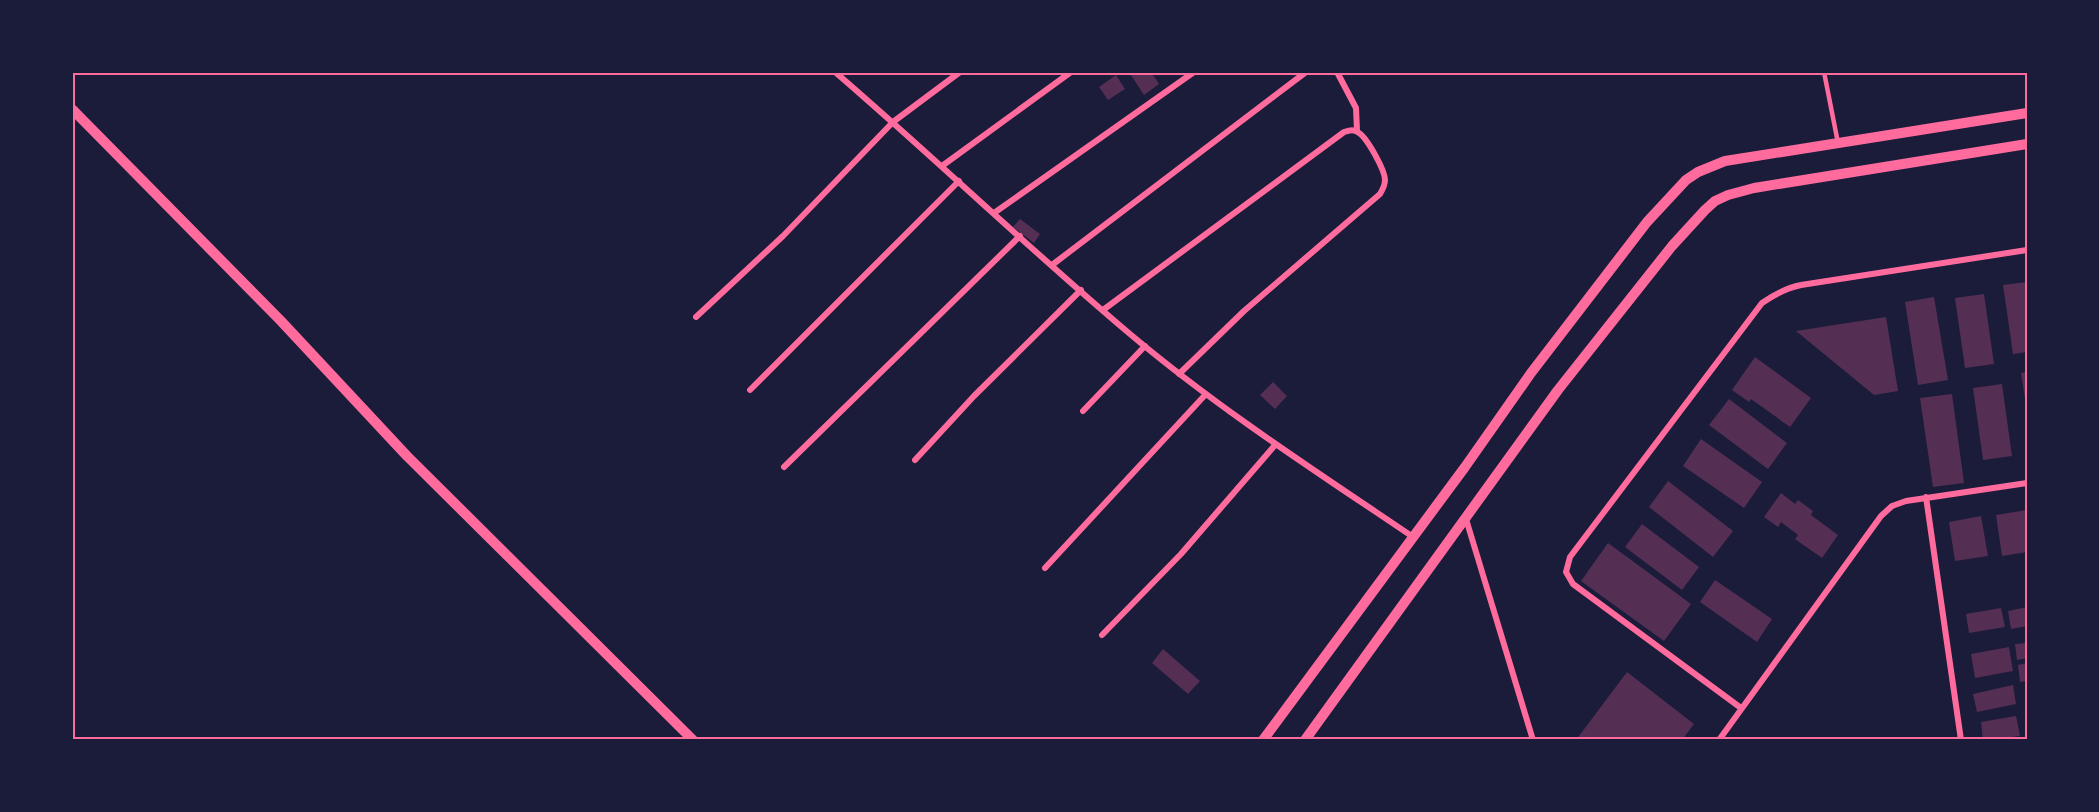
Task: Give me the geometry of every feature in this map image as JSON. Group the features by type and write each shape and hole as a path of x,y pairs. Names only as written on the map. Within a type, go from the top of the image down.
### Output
{"street":[{"path":"835,72 1102,310 1179,374 1276,444 1413,537"},
{"path":"696,317 783,236 893,122 960,72"},
{"path":"942,166 1071,72"},
{"path":"994,213 1194,72"},
{"path":"1052,265 1306,72"},
{"path":"1337,72 1356,108 1357,131"},
{"path":"72,109 280,321 407,456 693,740"},
{"path":"1263,740 1531,373 1647,222 1672,193 1698,171 1714,165 1771,153 1839,144 2027,112"},
{"path":"1102,310 1344,132 1357,131 1363,136 1384,173 1384,186 1380,194 1244,311 1179,374"},
{"path":"1305,740 1565,381 1672,246 1715,201 1754,188 2027,144"},
{"path":"750,390 959,181"},
{"path":"784,467 1020,236"},
{"path":"1740,708 1573,585 1566,572 1570,557 1762,303 1787,288 1801,285 2027,250"},
{"path":"915,460 1081,290"},
{"path":"1083,411 1145,346"},
{"path":"1045,568 1206,394"},
{"path":"1102,635 1181,554 1276,444"},
{"path":"1719,740 1881,516 1892,506 1926,497 2027,483"},
{"path":"1926,497 1961,740"},
{"path":"1466,519 1533,740"}],"lane":[{"path":"1824,72 1839,144"}],"building":[{"path":"1129,72 1151,72 1159,84 1144,95"},
{"path":"1116,75 1125,89 1108,100 1099,87"},
{"path":"1020,219 1040,234 1034,243 1013,227"},
{"path":"2027,282 2027,352 2013,354 2003,285"},
{"path":"1984,294 1994,364 1965,368 1955,298"},
{"path":"1934,297 1948,380 1918,385 1905,302"},
{"path":"1886,317 1898,391 1874,395 1796,331"},
{"path":"1755,357 1811,398 1790,427 1751,399 1749,402 1732,390"},
{"path":"2027,372 2027,405 2026,405 2021,373"},
{"path":"1273,382 1287,396 1275,409 1260,395"},
{"path":"2002,384 2012,456 1983,460 1973,388"},
{"path":"1952,394 1964,483 1933,487 1920,398"},
{"path":"1729,399 1787,443 1768,469 1709,425"},
{"path":"1701,439 1762,482 1744,508 1683,466"},
{"path":"1668,481 1733,531 1713,557 1649,507"},
{"path":"1781,493 1795,504 1798,500 1813,511 1811,515 1838,535 1822,558 1795,539 1798,535 1781,522 1778,527 1764,517"},
{"path":"2027,510 2027,552 2002,556 1996,515"},
{"path":"1981,516 1988,556 1955,561 1949,522"},
{"path":"1642,524 1699,567 1682,590 1625,547"},
{"path":"1608,543 1691,604 1664,641 1581,581"},
{"path":"1715,580 1772,619 1757,642 1700,602"},
{"path":"2027,607 2027,626 2011,629 2008,611"},
{"path":"2001,608 2005,627 1969,633 1966,614"},
{"path":"2027,643 2027,658 2017,660 2015,644"},
{"path":"2009,647 2013,671 1975,678 1971,654"},
{"path":"1163,649 1200,681 1188,694 1152,663"},
{"path":"2027,663 2027,681 2020,682 2018,665"},
{"path":"1627,672 1694,724 1682,740 1576,740"},
{"path":"2013,685 2016,704 1977,712 1973,694"},
{"path":"2016,716 2020,736 1983,740 1981,722"}]}
